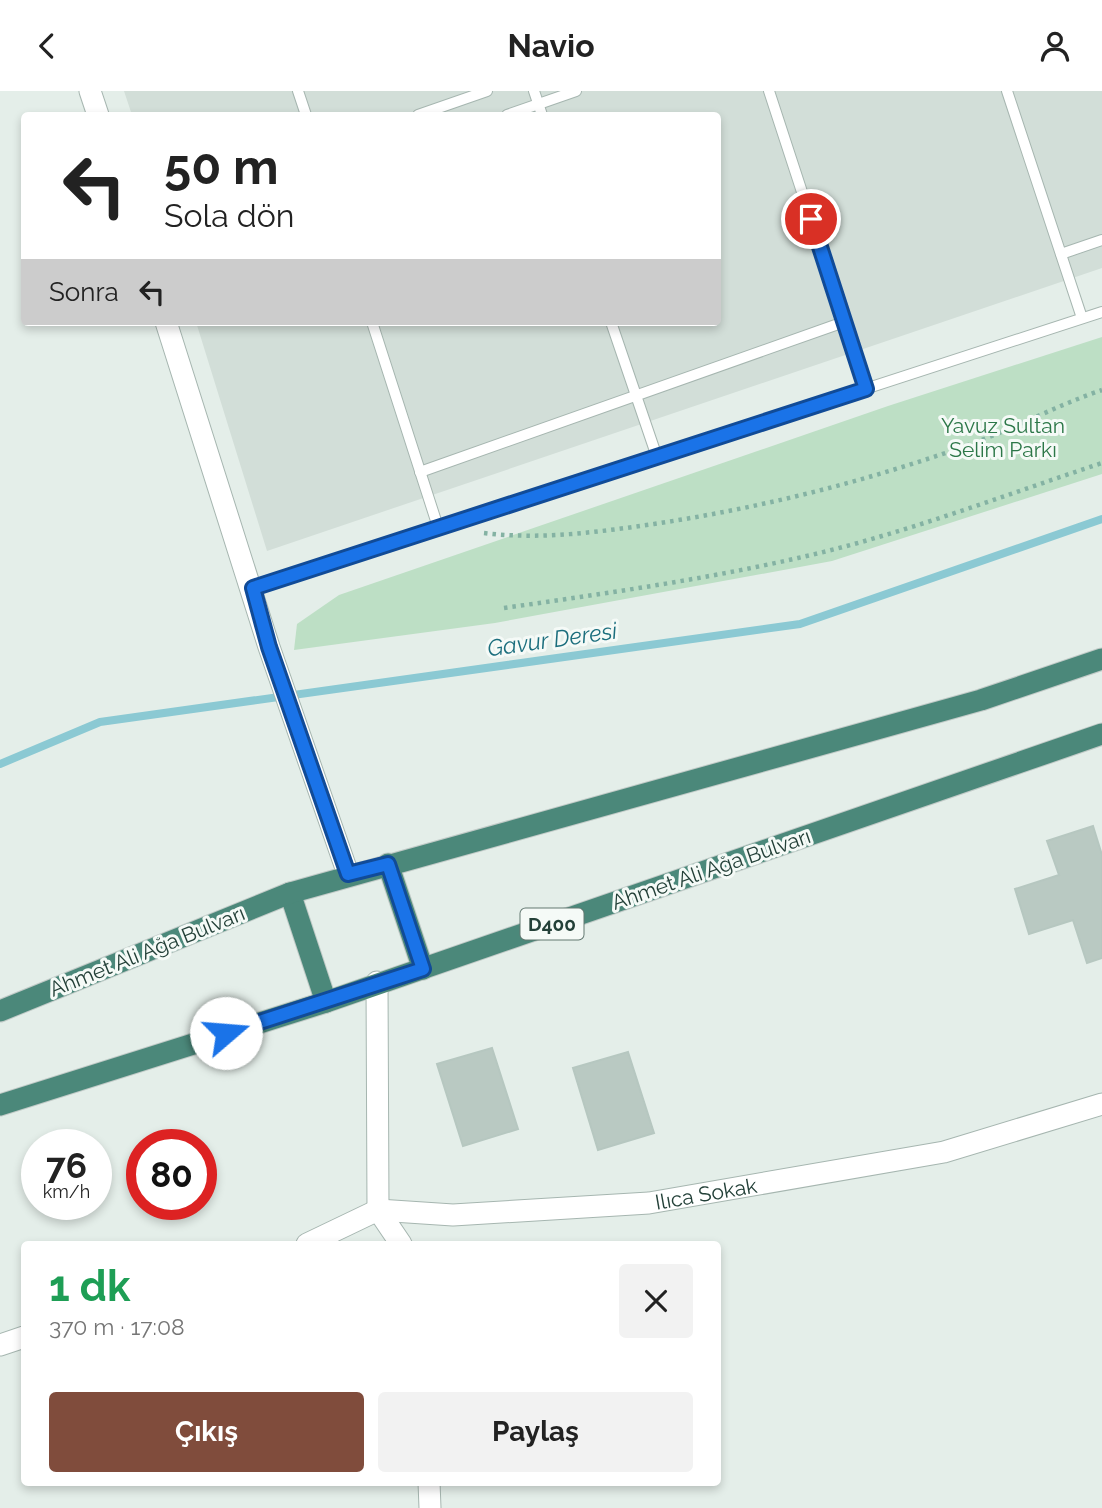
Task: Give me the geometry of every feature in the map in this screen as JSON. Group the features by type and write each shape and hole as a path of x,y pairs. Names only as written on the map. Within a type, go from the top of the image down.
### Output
{"highway":[{"name":"Ahmet Ali Ağa Bulvarı","path":"0,1011 289,893 348,874 981,700 1102,659"},
{"name":"Ahmet Ali Ağa Bulvarı","path":"0,1105 326,1002 377,982 423,969 1102,734"},
{"path":"388,864 423,969"},
{"path":"289,893 326,1002"}],"street":[{"path":"90,91 97,112"},
{"path":"167,326 253,588 269,647 348,874"},
{"path":"377,982 378,1210 399,1241"},
{"name":"Ilıca Sokak","path":"378,1210 453,1216 649,1203 944,1152 1102,1104"},
{"path":"313,1241 378,1210"},
{"path":"0,1345 21,1338"},
{"path":"429,1486 430,1508"}],"lane":[{"path":"298,91 305,112"},
{"path":"427,112 487,91"},
{"path":"534,91 540,110 576,91"},
{"path":"769,91 866,389"},
{"path":"1007,91 1082,318"},
{"path":"1061,254 1102,240"},
{"path":"253,588 1102,312"},
{"path":"420,472 844,321"},
{"path":"373,326 438,527"},
{"path":"612,326 657,457"}],"path":[{"path":"476,532 514,537 595,533 748,509 857,481 975,443 1102,390"},
{"path":"504,608 610,593 799,558 940,517 1102,463"}],"shaded area":[{"path":"124,91 1102,91 1102,268 267,551 197,326 721,326 721,112 131,112"}],"green space":[{"name":"Yavuz Sultan Selim Parkı","path":"1102,337 1102,474 832,561 495,623 294,650 297,624 339,595 888,406"}],"building":[{"path":"1093,826 1102,855 1102,958 1087,963 1073,920 1029,934 1015,889 1059,875 1047,841"},
{"path":"492,1048 518,1129 463,1146 437,1064"},
{"path":"628,1052 654,1133 598,1150 573,1068"}],"waterway":[{"name":"Gavur Deresi","path":"0,764 100,722 800,624 1102,519"}],"route":[{"path":"226,1033 423,969 388,864 348,874 269,647 253,588 866,389 811,219"}]}
